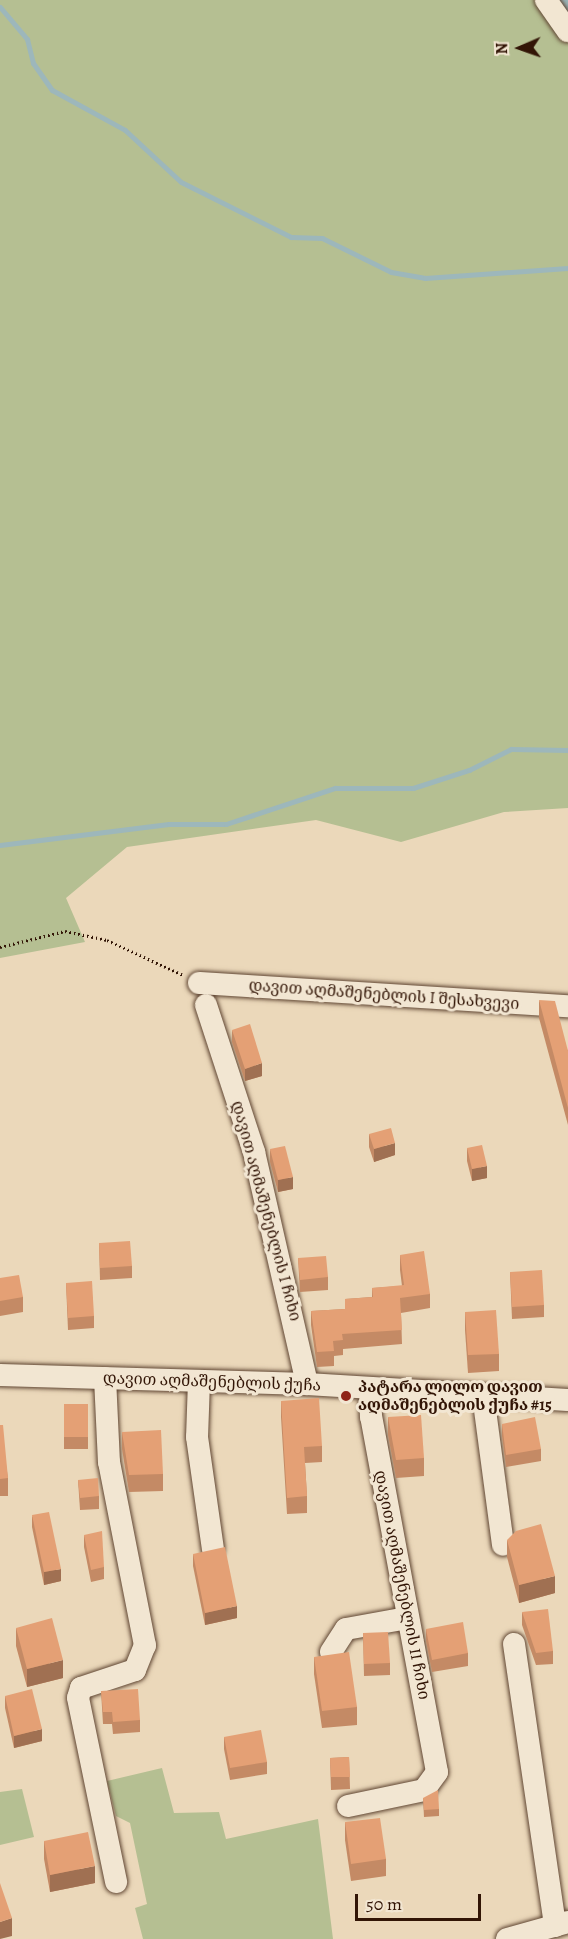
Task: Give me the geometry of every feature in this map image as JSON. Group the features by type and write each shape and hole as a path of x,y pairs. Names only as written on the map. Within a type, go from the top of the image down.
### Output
{"street":[{"path":"546,0 568,31"},
{"name":"დავით აღმაშენებლის I შესახვევი","path":"199,983 568,1006"},
{"name":"დავით აღმაშენებლის I ჩიხი","path":"206,1005 254,1152 307,1384"},
{"name":"დავით აღმაშენებლის ქუჩა","path":"0,1375 307,1384 568,1400"},
{"path":"105,1378 109,1462 145,1645 135,1670 81,1688 78,1698 117,1882"},
{"path":"199,1381 197,1437 213,1549"},
{"name":"დავით აღმაშენებლის II ჩიხი","path":"348,1806 424,1790 434,1782 437,1772 408,1618 370,1388"},
{"path":"483,1395 503,1545"},
{"path":"331,1652 346,1629 408,1618"},
{"path":"507,1939 561,1924 514,1644"}],"path":[{"path":"0,947 65,931 107,940 199,983"}],"green space":[{"path":"0,0 568,0 568,808 504,812 401,842 316,820 127,847 66,898 85,942 0,958"},
{"path":"162,1768 174,1813 219,1812 226,1839 318,1819 333,1939 143,1939 135,1908 147,1904 130,1823 116,1816 107,1781"},
{"path":"22,1789 34,1837 0,1845 0,1792"}],"building":[{"path":"539,1000 555,1001 568,1051 568,1108"},
{"path":"250,1024 262,1063 245,1069 232,1030"},
{"path":"391,1128 395,1143 374,1149 369,1134"},
{"path":"482,1145 487,1166 472,1169 467,1148"},
{"path":"285,1146 293,1177 278,1180 270,1149"},
{"path":"130,1241 132,1266 100,1268 99,1243"},
{"path":"424,1251 430,1294 400,1298 402,1330 342,1334 343,1340 333,1341 334,1351 317,1352 311,1311 345,1309 345,1299 373,1297 372,1288 404,1285 400,1255"},
{"path":"326,1256 328,1277 300,1280 298,1258"},
{"path":"542,1270 544,1305 512,1307 510,1272"},
{"path":"19,1275 23,1297 0,1301 0,1278"},
{"path":"92,1281 94,1316 68,1318 66,1283"},
{"path":"496,1310 499,1354 468,1355 465,1312"},
{"path":"319,1398 322,1446 304,1447 307,1496 287,1498 281,1401"},
{"path":"64,1404 88,1404 88,1437 64,1437"},
{"path":"421,1415 424,1458 396,1460 388,1417"},
{"path":"535,1417 541,1449 506,1455 502,1424"},
{"path":"0,1425 3,1425 8,1478 0,1479"},
{"path":"161,1430 163,1474 129,1475 122,1432"},
{"path":"98,1478 99,1496 80,1498 78,1480"},
{"path":"49,1512 61,1569 44,1572 32,1515"},
{"path":"541,1524 555,1576 519,1585 507,1540 516,1531"},
{"path":"102,1531 104,1567 91,1570 84,1535"},
{"path":"225,1547 237,1606 205,1613 193,1554"},
{"path":"548,1609 553,1651 536,1653 522,1612"},
{"path":"52,1618 63,1660 27,1669 16,1628"},
{"path":"463,1622 468,1653 432,1660 426,1629"},
{"path":"388,1632 390,1663 364,1664 363,1633"},
{"path":"349,1652 357,1707 322,1711 314,1657"},
{"path":"32,1689 42,1729 14,1736 5,1696"},
{"path":"138,1689 140,1720 113,1722 112,1712 103,1712 101,1691"},
{"path":"261,1730 267,1762 230,1768 224,1737"},
{"path":"349,1757 350,1777 331,1777 330,1758"},
{"path":"438,1790 439,1809 424,1810 423,1798"},
{"path":"380,1818 386,1859 351,1864 345,1822"},
{"path":"88,1832 95,1866 50,1875 44,1841"},
{"path":"0,1883 12,1918 0,1922"}],"waterway":[{"path":"564,0 568,6"},
{"path":"0,7 27,39 33,63 52,90 125,130 181,182 291,237 322,238 391,272 425,278 568,268"},
{"path":"0,845 169,824 226,824 335,788 413,788 469,770 511,749 568,750"}],"place":[{"name":"პატარა ლილო დავით აღმაშენებლის ქუჩა #15","path":"346,1396"}]}
